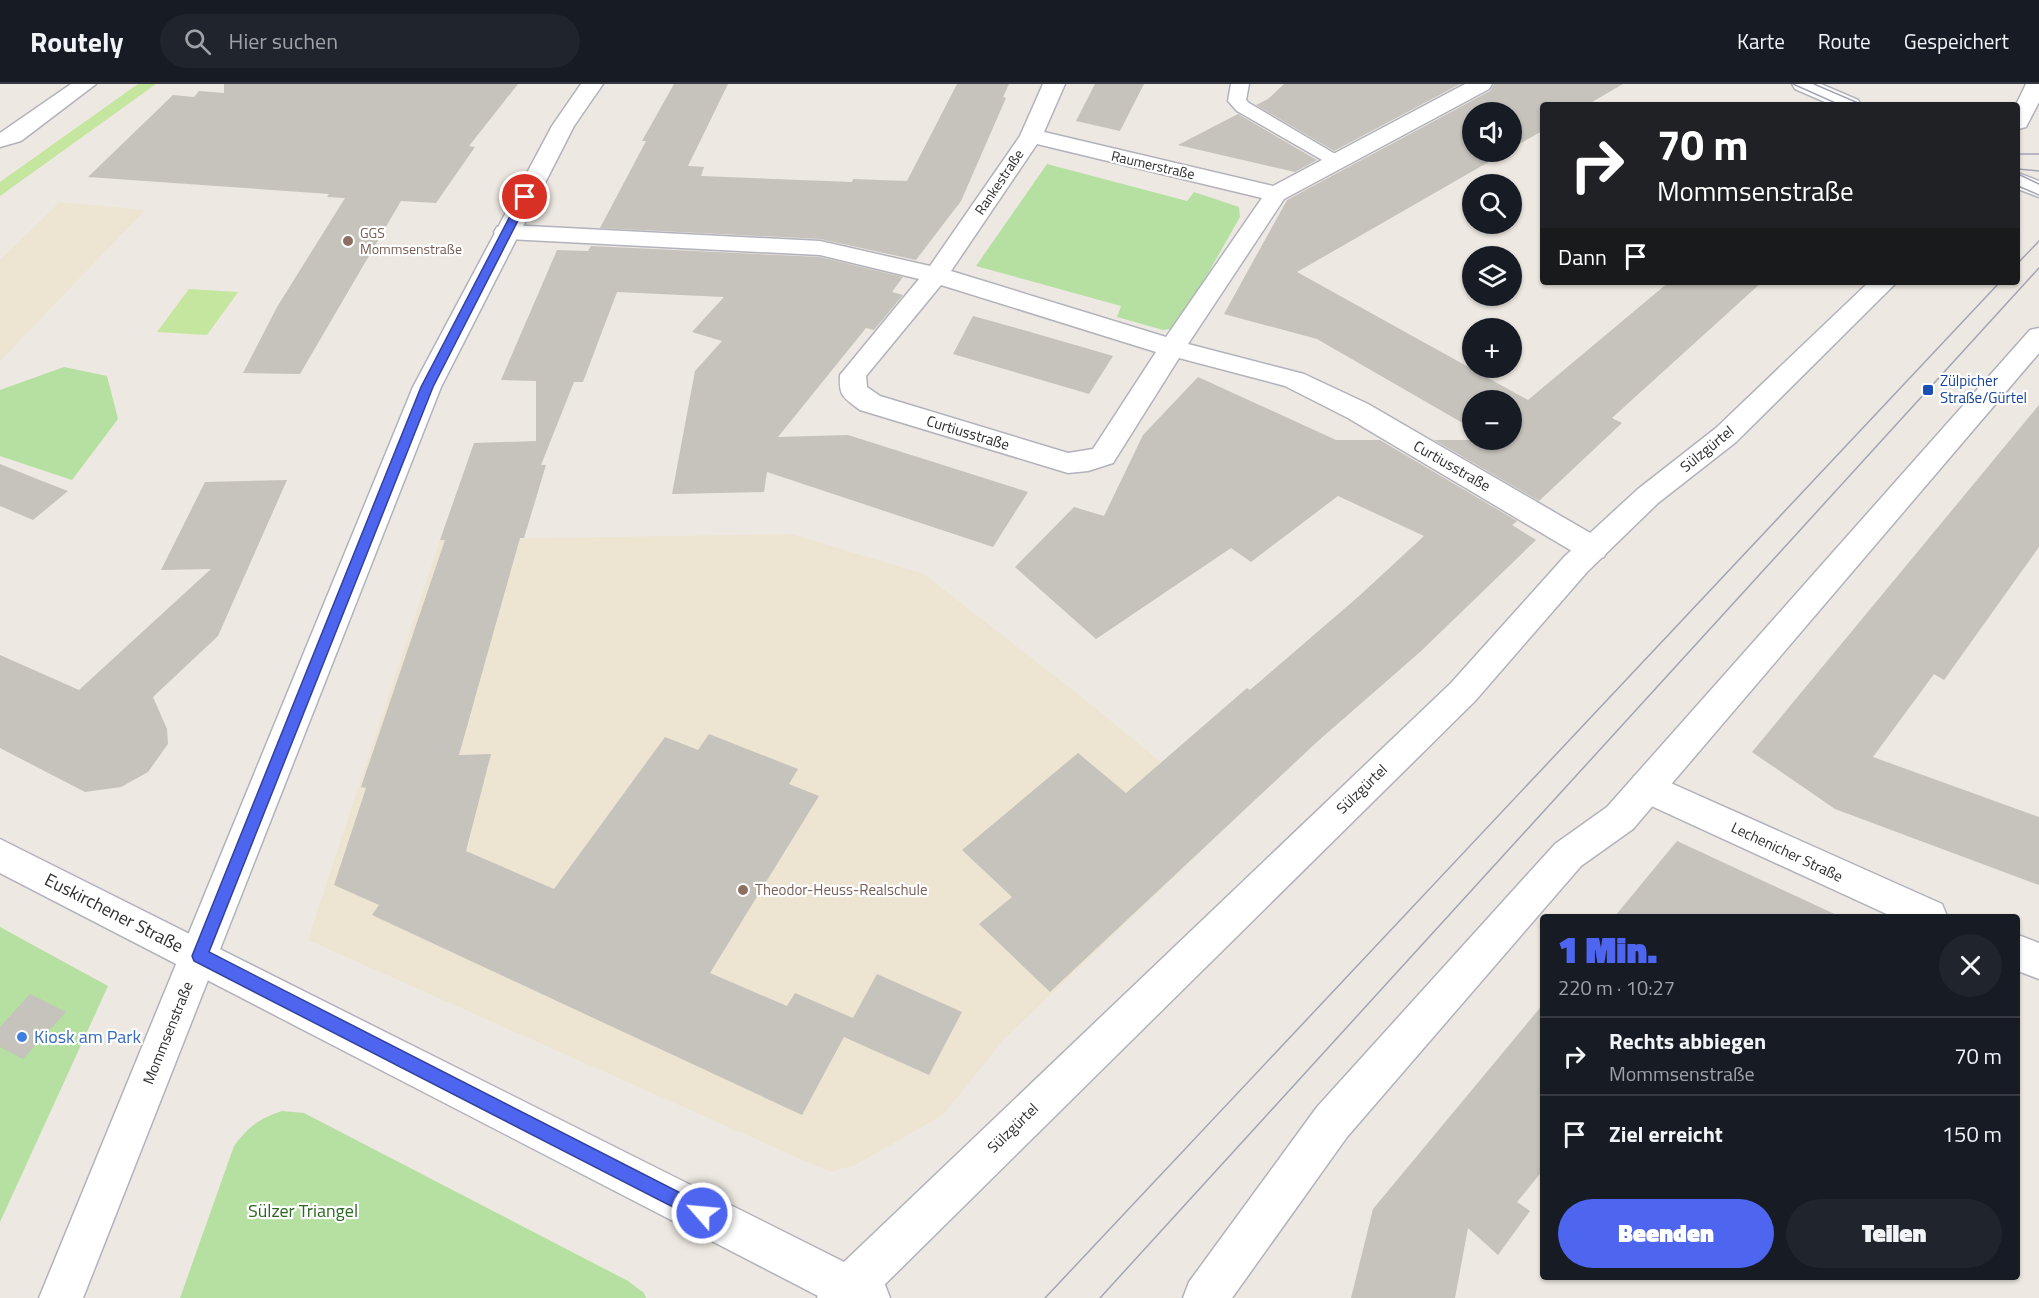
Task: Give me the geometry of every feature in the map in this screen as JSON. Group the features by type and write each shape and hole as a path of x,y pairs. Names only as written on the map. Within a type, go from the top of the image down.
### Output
{"street":[{"path":"0,140 14,135 85,84"},
{"name":"Mommsenstraße","path":"61,1298 427,387 563,126 592,84"},
{"name":"Rankestraße","path":"936,275 1031,136 1054,84"},
{"path":"1172,348 1276,194 1481,84"},
{"path":"1803,84 1843,102"},
{"path":"2027,116 2037,84"},
{"name":"Raumerstraße","path":"1031,136 1276,194"},
{"path":"2020,181 2039,190"},
{"name":"Curtiusstraße","path":"506,232 820,248 936,275 1172,348 1294,380 1358,411 1593,549"},
{"name":"Curtiusstraße","path":"936,275 853,375 853,391 870,403 1068,463 1088,461 1103,456 1172,348"},
{"name":"Sülzgürtel","path":"852,1295 1463,692 1593,549 1648,496 1726,435 1881,285"},
{"path":"1205,1298 1332,1122 1568,855 1620,818 2039,336"},
{"name":"Lechenicher Straße","path":"1646,787 1925,914"},
{"name":"Euskirchener Straße","path":"0,855 200,956 852,1295"},
{"path":"2020,954 2039,962"}],"lane":[{"path":"1240,84 1237,101 1243,106 1338,161"}],"shaded area":[{"path":"60,202 145,210 0,361 0,260"},
{"name":"Theodor-Heuss-Realschule","path":"791,534 924,574 1084,699 1233,821 1004,1039 943,1115 855,1165 830,1172 308,940 440,540"}],"green space":[{"path":"138,84 156,84 0,196 0,182"},
{"path":"1047,164 1187,201 1194,192 1239,207 1240,217 1177,328 1163,330 1117,317 1121,306 976,266"},
{"path":"189,289 238,292 207,335 157,332"},
{"path":"64,367 107,376 118,419 72,480 0,456 0,390"},
{"path":"0,927 108,986 0,1222"},
{"name":"Sülzer Triangel","path":"282,1111 304,1113 628,1281 644,1293 646,1298 180,1298 234,1146 255,1124"}],"building":[{"path":"224,84 518,84 469,146 475,147 436,203 401,201 300,374 243,373 277,307 345,198 327,197 329,194 88,177 173,95 194,97 199,91 224,93"},
{"path":"674,84 728,84 688,166 704,167 701,176 852,182 853,179 907,181 957,84 1009,84 1003,97 1006,98 961,201 916,260 820,239 600,228 646,141 642,141"},
{"path":"1095,84 1144,84 1120,131 1076,121"},
{"path":"1284,84 1460,84 1334,151 1256,105 1268,99"},
{"path":"1494,84 1623,84 1592,102 1540,102 1540,132 1522,142 1522,102 1470,102 1490,91"},
{"path":"1462,106 1462,162 1489,162 1468,174 1462,174 1462,177 1297,272 1462,363 1462,378 1488,378 1510,390 1462,390 1462,423 1317,339 1224,314 1287,200"},
{"path":"1238,114 1317,160 1295,172 1178,145"},
{"path":"591,246 820,257 903,277 892,292 903,295 874,330 866,328 778,437 848,435 1028,492 993,547 767,472 764,492 672,494 695,371 722,341 692,332 724,297 617,292 583,382 574,382 541,465 546,465 524,538 520,538 459,755 491,754 466,851 554,889 665,737 698,750 709,734 798,769 789,784 819,796 710,973 787,1006 795,993 853,1018 877,974 962,1012 929,1075 844,1037 802,1115 372,915 379,905 334,885 366,788 361,787 445,540 440,540 474,443 536,441 536,381 501,380 557,250 588,251"},
{"path":"1665,285 1759,285 1612,418 1622,423 1539,501 1434,440 1462,440 1462,450 1522,450 1522,397 1528,400"},
{"path":"973,316 1113,356 1089,394 953,354"},
{"path":"1198,377 1336,440 1380,440 1517,521 1512,525 1536,540 1420,652 1318,741 1050,992 979,924 1012,897 962,850 1078,753 1126,793 1247,688 1250,690 1358,597 1424,536 1338,496 1251,562 1231,548 1096,639 1015,567 1074,507 1104,516 1143,435"},
{"path":"2039,405 2039,547 1944,680 1934,674 1873,757 2039,817 2039,885 1835,809 1752,752"},
{"path":"0,464 68,491 33,520 0,506"},
{"path":"287,480 218,636 153,697 167,729 168,744 148,772 121,787 85,792 0,748 0,655 79,690 211,569 161,570 205,482"},
{"path":"1677,841 1835,914 1617,914"},
{"name":"Kiosk am Park","path":"30,994 66,1012 23,1059 0,1047 0,1027"},
{"path":"1540,1008 1540,1174 1517,1202 1530,1211 1498,1255 1468,1228 1455,1298 1351,1298 1373,1209"}],"tram line":[{"path":"1793,84 1833,102"},
{"path":"1814,84 1856,102"},
{"path":"2020,154 2039,154"},
{"path":"2020,169 2039,171"},
{"path":"2020,175 2039,184"},
{"path":"2020,187 2039,195"},
{"path":"2020,261 2039,241"},
{"path":"1100,1298 2039,268"},
{"path":"1045,1298 1997,285"}],"place":[{"name":"GGS Mommsenstraße","path":"348,241"},
{"name":"Zülpicher Straße/Gürtel","path":"1928,390"},
{"name":"Theodor-Heuss-Realschule","path":"743,890"},
{"name":"Kiosk am Park","path":"22,1037"}],"route":[{"path":"525,197 427,387 200,956 268,993 702,1213"}]}
